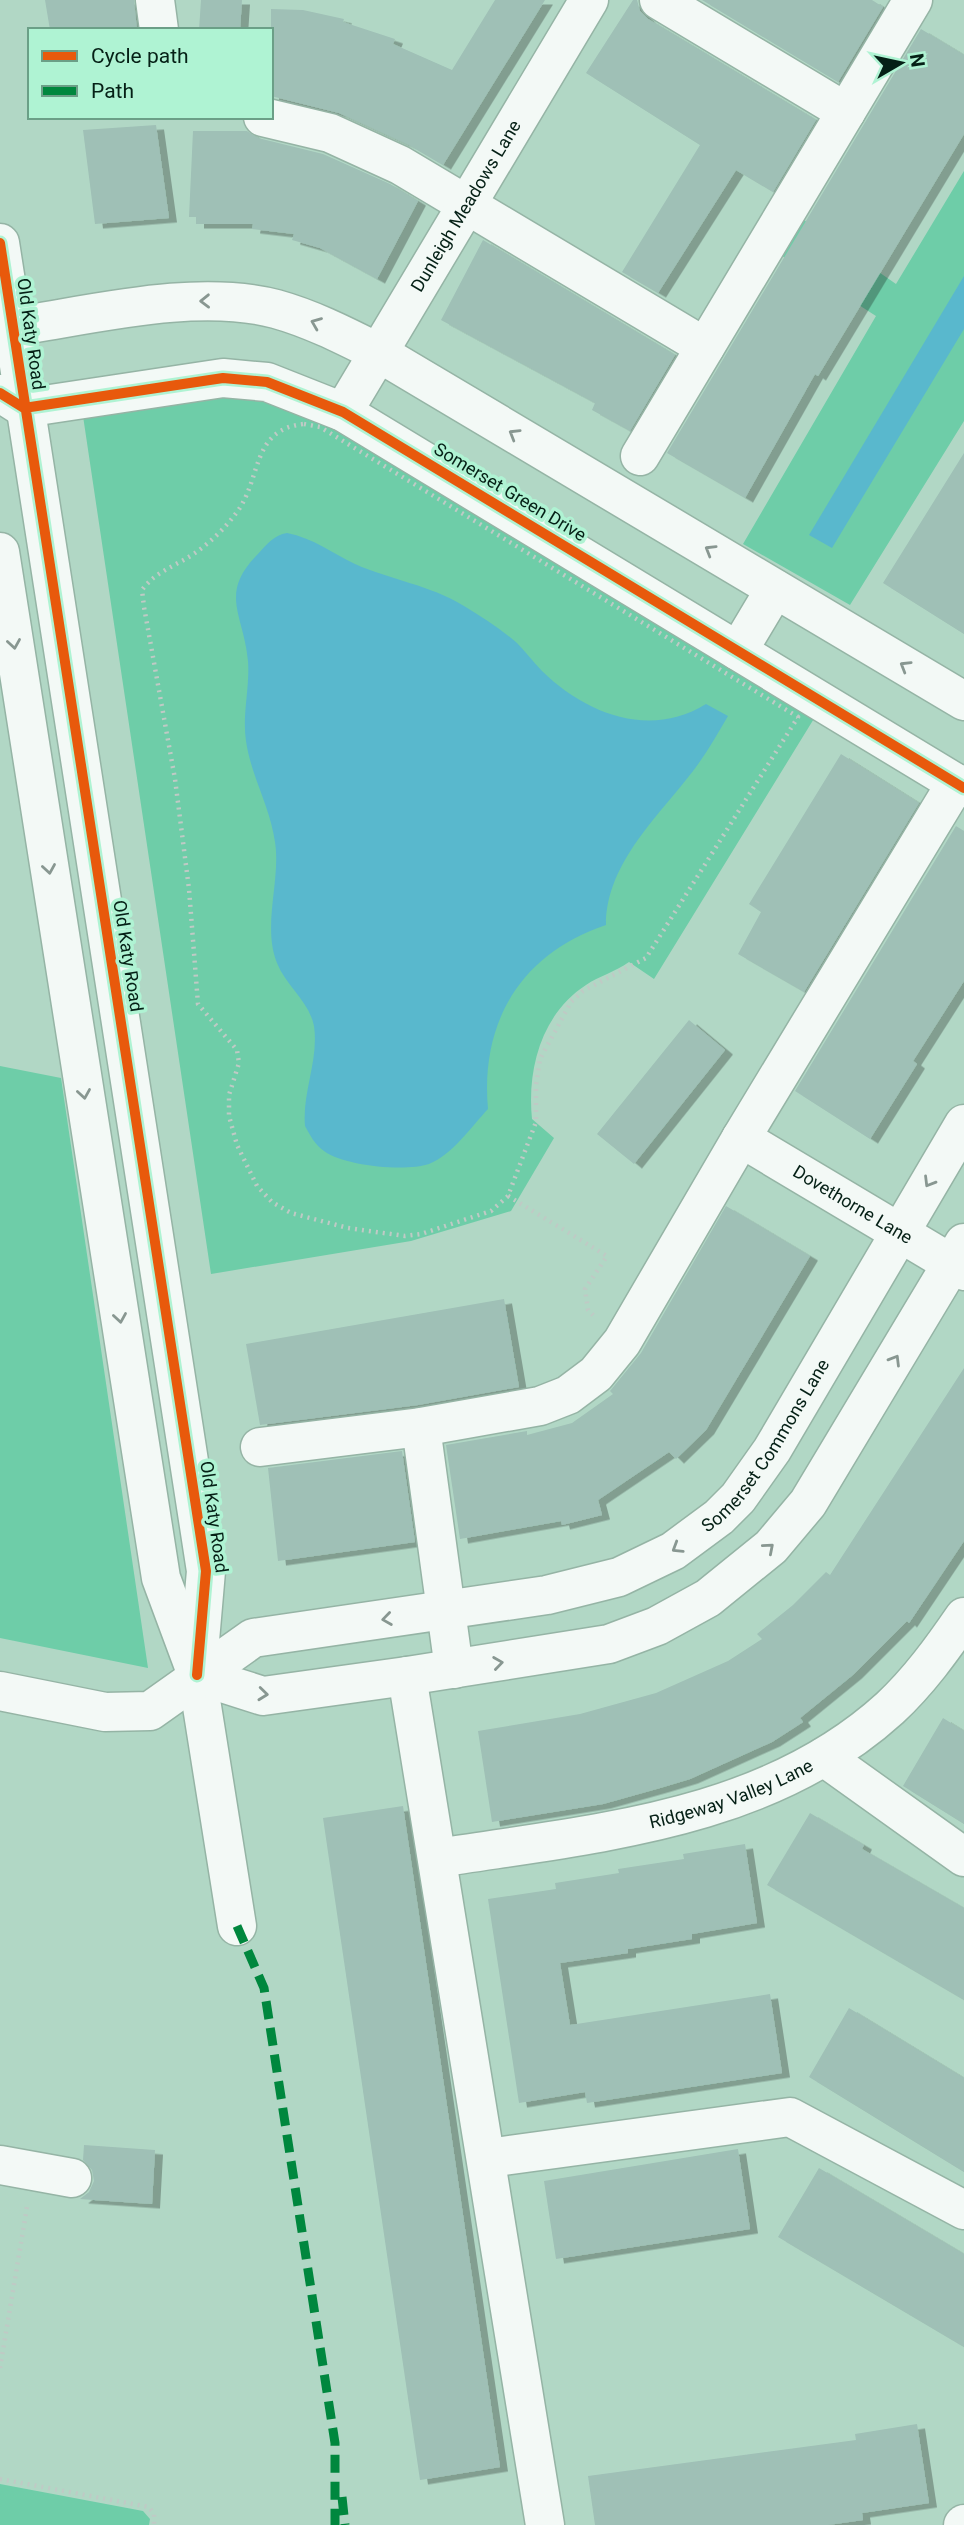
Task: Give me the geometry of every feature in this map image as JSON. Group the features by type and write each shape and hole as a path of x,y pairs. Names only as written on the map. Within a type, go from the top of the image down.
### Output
{"street":[{"path":"155,0 159,28"},
{"name":"Dunleigh Meadows Lane","path":"343,412 589,0"},
{"path":"659,0 846,112"},
{"path":"640,456 914,0"},
{"path":"271,119 330,133 400,165 705,347"},
{"name":"Old Katy Road","path":"0,243 12,400 122,1032 206,1571 198,1675"},
{"path":"6,334 190,301 225,300 297,315 379,353 964,701"},
{"name":"Somerset Green Drive","path":"12,400 223,379 267,382 343,412 960,785"},
{"name":"Old Katy Road","path":"0,552 13,714 76,1040 161,1578 198,1675 237,1926"},
{"path":"738,651 775,589"},
{"path":"260,1447 421,1427 540,1406 568,1395 596,1374 622,1342 741,1138 960,785"},
{"path":"76,1040 122,1032"},
{"name":"Somerset Commons Lane","path":"0,1691 105,1712 150,1711 253,1638 547,1595 619,1577 673,1551 719,1517 738,1497 772,1450 964,1124"},
{"name":"Dovethorne Lane","path":"741,1138 899,1232 960,1259"},
{"path":"198,1675 263,1696 609,1644 657,1626 708,1598 790,1528 826,1476 960,1259"},
{"path":"421,1427 454,1669"},
{"name":"Ridgeway Valley Lane","path":"438,1858 673,1818 736,1800 793,1776 824,1757 891,1707 933,1661 964,1617"},
{"path":"407,1676 488,2158 545,2525"},
{"path":"824,1757 964,1857"},
{"path":"488,2158 790,2117 964,2210"},
{"path":"0,2165 72,2178"}],"path":[{"path":"304,424 320,427 798,717 646,958 583,991 571,1002 540,1059 536,1085 536,1122 508,1196 491,1211 421,1234 405,1236 348,1228 291,1213 272,1202 257,1186 237,1145 229,1116 229,1095 239,1063 237,1050 198,1004 190,889 175,779 142,590 152,576 208,543 239,510 260,457 274,435 284,426 304,424"},
{"path":"508,1196 607,1256 585,1289 588,1310 622,1342"},
{"path":"0,2368 29,2199"},
{"path":"0,2479 149,2507 154,2515 154,2525"}],"green space":[{"path":"964,171 964,421 850,605 743,544 876,316 779,254 801,218 896,284"},
{"path":"209,395 258,399 304,412 815,717 654,979 629,962 591,982 571,997 548,1027 535,1063 532,1119 554,1138 511,1211 411,1241 211,1274 83,416"},
{"path":"0,1066 61,1078 148,1668 0,1638"},
{"path":"0,2484 143,2511 150,2519 149,2525 0,2525"}],"water":[{"path":"964,276 964,329 832,548 809,535"},
{"path":"287,533 314,542 355,564 438,593 464,606 511,638 559,686 598,710 620,717 663,720 706,704 728,716 700,761 625,860 608,902 606,925 576,937 551,953 530,972 512,994 491,1047 487,1077 488,1109 446,1154 429,1164 391,1167 345,1160 318,1146 305,1126 314,1051 314,1026 307,1009 281,971 273,949 271,918 276,872 275,842 246,741 248,661 236,605 239,581 246,568 271,540"}],"building":[{"path":"45,0 134,0 137,28 50,28"},
{"path":"201,0 242,0 240,28 199,28"},
{"path":"495,0 545,0 443,165 409,145 339,113 273,96 271,9 303,10 344,19 343,22 395,39 393,44 452,70"},
{"path":"633,0 637,0 640,11 648,19 816,120 773,192 736,170 658,293 622,272 700,145 586,73"},
{"path":"702,0 872,0 883,7 838,82"},
{"path":"921,29 964,55 964,134 818,376 815,374 745,498 667,453"},
{"path":"156,125 169,218 95,224 83,130"},
{"path":"193,131 247,131 258,138 323,154 390,184 418,201 377,279 320,248 292,240 294,234 252,229 253,224 196,224 196,217 189,217"},
{"path":"483,240 675,355 630,431 592,410 595,403 441,320"},
{"path":"964,453 964,634 883,583"},
{"path":"841,754 919,803 804,992 738,954 761,912 749,904"},
{"path":"956,826 964,831 964,981 913,1061 917,1064 870,1139 795,1091"},
{"path":"689,1020 725,1050 634,1164 597,1134"},
{"path":"726,1206 810,1256 706,1430 676,1459 669,1452 598,1500 602,1515 562,1525 561,1521 460,1539 446,1445 527,1431 527,1435 572,1423 613,1394 610,1391 641,1353"},
{"path":"504,1299 519,1387 418,1405 260,1425 246,1344"},
{"path":"964,1368 964,1541 909,1623 907,1621 854,1674 800,1718 803,1722 772,1742 690,1779 660,1788 603,1804 492,1822 478,1731 580,1714 656,1693 728,1661 762,1639 757,1634 793,1605 826,1572 830,1575"},
{"path":"402,1451 415,1542 278,1561 268,1468"},
{"path":"943,1718 964,1731 964,1824 903,1786"},
{"path":"403,1806 500,2467 420,2480 323,1818"},
{"path":"810,1813 864,1845 862,1849 964,1908 964,2000 767,1885"},
{"path":"745,1844 757,1923 692,1934 692,1939 628,1949 628,1953 560,1963 570,2025 770,1994 782,2073 587,2103 585,2092 519,2103 488,1899 556,1889 555,1883 619,1873 618,1869 684,1859 683,1854"},
{"path":"849,2008 964,2078 964,2172 809,2077"},
{"path":"84,2145 155,2150 152,2204 80,2199 89,2192 94,2181 92,2170 83,2160"},
{"path":"738,2149 750,2229 556,2259 544,2181"},
{"path":"819,2168 964,2254 964,2347 778,2237"},
{"path":"917,2424 929,2503 862,2513 863,2520 828,2525 595,2525 588,2476 856,2440 855,2434"}],"marked path":[{"path":"237,1926 264,1988 335,2443 335,2525"},
{"path":"342,2497 345,2525"}],"cycle path":[{"path":"0,243 206,1571 197,1675"},
{"path":"0,393 24,408 223,378 267,382 343,412 964,788"}]}
